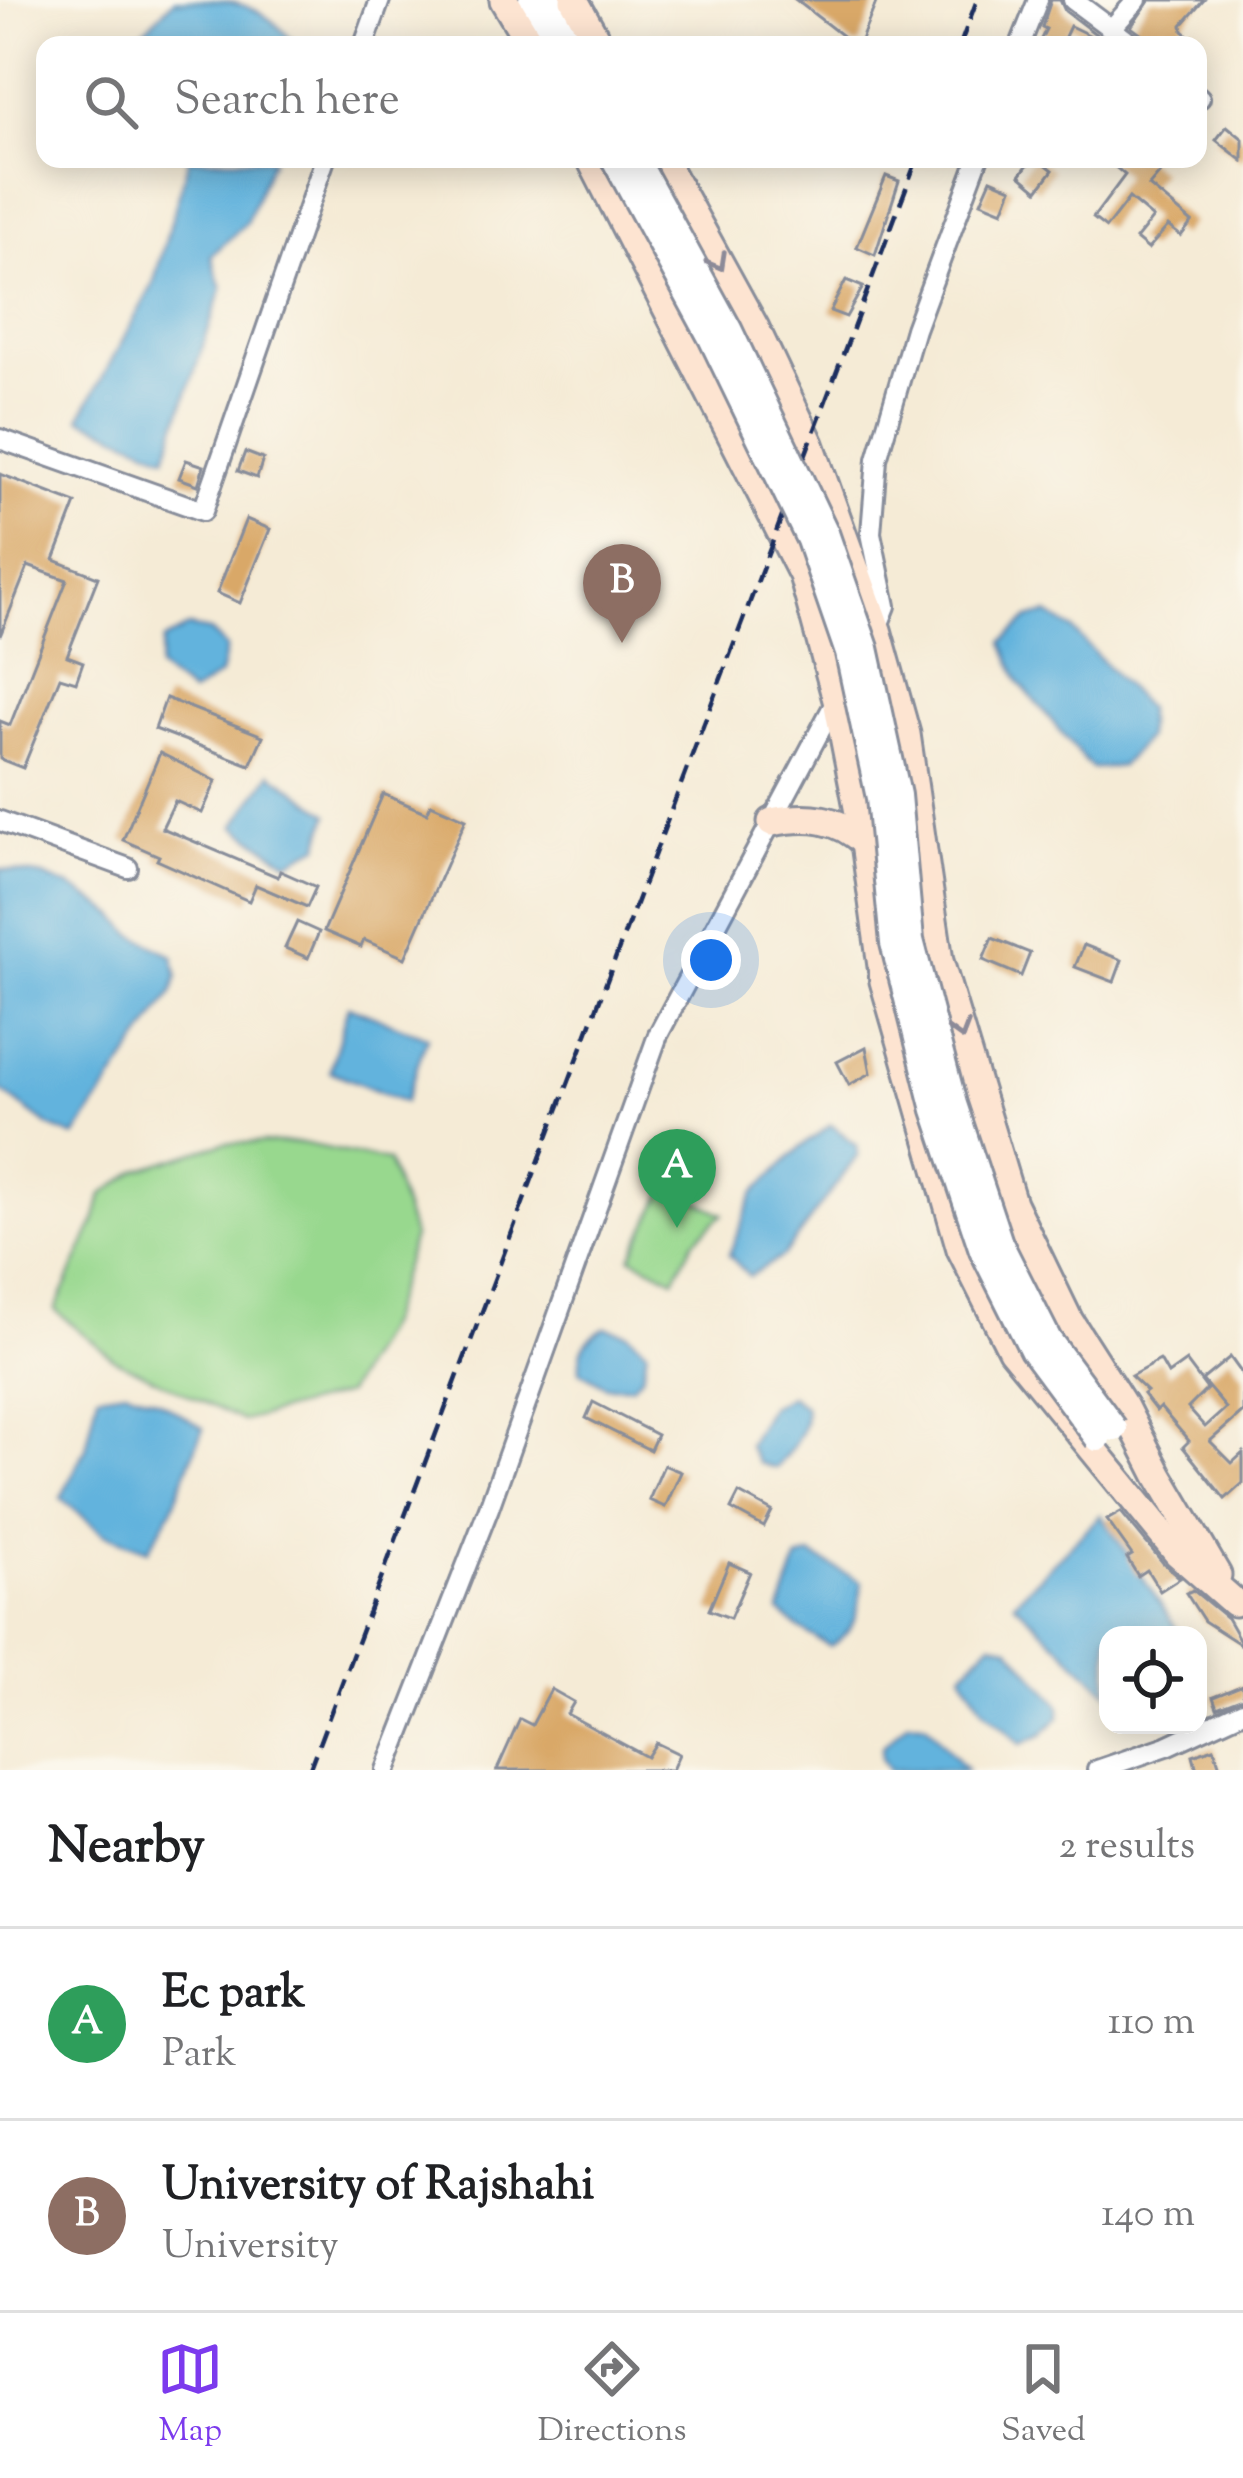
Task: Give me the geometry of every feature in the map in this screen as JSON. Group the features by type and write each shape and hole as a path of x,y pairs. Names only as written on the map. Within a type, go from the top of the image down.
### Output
{"main road":[{"path":"504,0 526,36"},
{"path":"574,0 594,36"},
{"path":"596,168 802,575 837,700 865,843 884,981 961,1249 1012,1350 1177,1552 1238,1607"},
{"path":"667,168 755,328 809,444 877,630 906,734 939,961 1012,1203 1069,1321 1124,1407 1159,1476 1238,1607"},
{"path":"772,822 802,816 833,822 853,830 865,843"}],"street":[{"path":"367,36 380,0"},
{"path":"531,0 550,36"},
{"path":"554,0 572,36"},
{"path":"1024,36 1038,0"},
{"path":"1073,0 1122,36"},
{"path":"1112,28 1137,0"},
{"path":"0,439 203,511 322,168"},
{"path":"619,168 711,338 809,540 848,653 879,798 892,943 935,1110 982,1250 1032,1350 1106,1434 1159,1476"},
{"path":"641,168 728,329 826,533 866,648 898,795 911,940 953,1104 1010,1262 1048,1340 1106,1434 1131,1492"},
{"path":"386,1770 489,1508 658,1035 877,630 886,605 871,532 877,459 915,329 975,168"},
{"path":"0,820 128,868"},
{"path":"1097,1770 1167,1746 1243,1711"}],"green space":[{"path":"224,1143 302,1143 388,1161 413,1237 387,1322 346,1394 243,1421 114,1359 55,1310 95,1222 102,1195 138,1170"},
{"path":"667,1186 723,1214 693,1242 674,1279 631,1257"}],"water":[{"path":"174,0 244,6 288,36 139,36"},
{"path":"186,168 268,168 246,223 211,256 222,289 166,456 80,418 153,285"},
{"path":"1048,614 1073,630 1146,708 1146,738 1121,766 1092,769 1019,682 1003,642 1029,618"},
{"path":"188,627 209,631 226,648 220,675 191,694 158,669 163,641"},
{"path":"271,773 329,814 319,846 288,862 235,826"},
{"path":"0,869 43,876 75,889 115,915 131,933 173,956 178,976 173,991 75,1137 50,1127 0,1090"},
{"path":"348,1006 427,1037 405,1102 330,1071"},
{"path":"831,1125 857,1145 858,1155 783,1256 749,1276 729,1255 754,1193"},
{"path":"605,1327 628,1333 647,1350 642,1375 632,1386 606,1386 580,1371 585,1345"},
{"path":"125,1390 156,1399 203,1428 172,1509 148,1550 104,1534 61,1498 86,1448 98,1394"},
{"path":"790,1396 804,1406 801,1432 776,1468 758,1463 748,1445 769,1407"},
{"path":"1101,1515 1175,1626 1099,1626 1099,1683 1014,1602"},
{"path":"811,1555 862,1582 855,1619 830,1646 780,1612 798,1559"},
{"path":"992,1642 1010,1647 1060,1705 1060,1716 1042,1735 1021,1744 983,1708 962,1673"},
{"path":"909,1721 926,1724 966,1770 889,1770 881,1758 882,1747"}],"building":[{"path":"796,0 877,0 863,36 842,36"},
{"path":"1051,0 1060,0 1065,11 1098,36 1070,26 1065,36 1042,36 1046,29 1042,27"},
{"path":"1150,0 1204,0 1182,25 1189,36 1142,36 1131,27"},
{"path":"1227,126 1243,139 1243,161 1216,140"},
{"path":"1025,168 1053,170 1038,190 1020,175"},
{"path":"1117,168 1161,172 1149,186 1192,222 1181,236 1168,226 1148,249 1136,239 1153,218 1129,198 1106,228 1093,218 1125,175"},
{"path":"886,176 899,181 875,255 857,247"},
{"path":"991,179 1012,188 1003,211 981,202"},
{"path":"846,280 863,287 846,317 830,311"},
{"path":"245,452 263,459 257,478 238,471"},
{"path":"186,460 204,466 198,485 179,478"},
{"path":"0,474 76,503 54,560 98,577 67,656 83,662 76,682 60,677 23,768 0,759 0,721 10,725 67,580 28,566 0,636"},
{"path":"246,519 270,529 240,603 217,593"},
{"path":"166,698 263,736 250,765 155,729"},
{"path":"160,753 216,781 202,813 175,801 162,828 278,877 280,871 316,887 307,907 256,885 249,901 123,840"},
{"path":"383,794 427,813 431,804 466,819 405,958 364,940 361,947 324,931"},
{"path":"297,922 319,932 308,958 285,948"},
{"path":"992,938 1030,953 1021,976 983,960"},
{"path":"1084,945 1122,960 1114,982 1075,967"},
{"path":"866,1047 871,1073 849,1085 837,1062"},
{"path":"1230,1357 1243,1375 1243,1412 1210,1441 1232,1463 1243,1453 1243,1483 1225,1499 1183,1447 1189,1441 1160,1407 1156,1411 1143,1394 1147,1391 1131,1376 1160,1360 1168,1374 1186,1361 1207,1389 1188,1408 1205,1427 1226,1408 1202,1380"},
{"path":"593,1402 657,1435 650,1450 586,1418"},
{"path":"664,1465 681,1472 665,1507 649,1500"},
{"path":"739,1493 772,1511 764,1527 731,1509"},
{"path":"1121,1512 1180,1578 1160,1591 1147,1570 1138,1576 1127,1558 1132,1555 1107,1520"},
{"path":"729,1563 750,1572 730,1618 709,1610"},
{"path":"1193,1590 1227,1618 1243,1646 1204,1621 1186,1593"},
{"path":"1243,1685 1243,1698 1217,1708 1213,1697"},
{"path":"551,1689 574,1702 567,1714 647,1757 656,1743 679,1754 672,1770 497,1770 520,1719 532,1725"},
{"path":"1214,1748 1221,1770 1197,1770 1193,1755"}],"railway":[{"path":"963,36 977,0"},
{"path":"309,1770 914,168"}],"place":[{"name":"University of Rajshahi","path":"622,643"},
{"name":"Ec park","path":"677,1228"}]}
